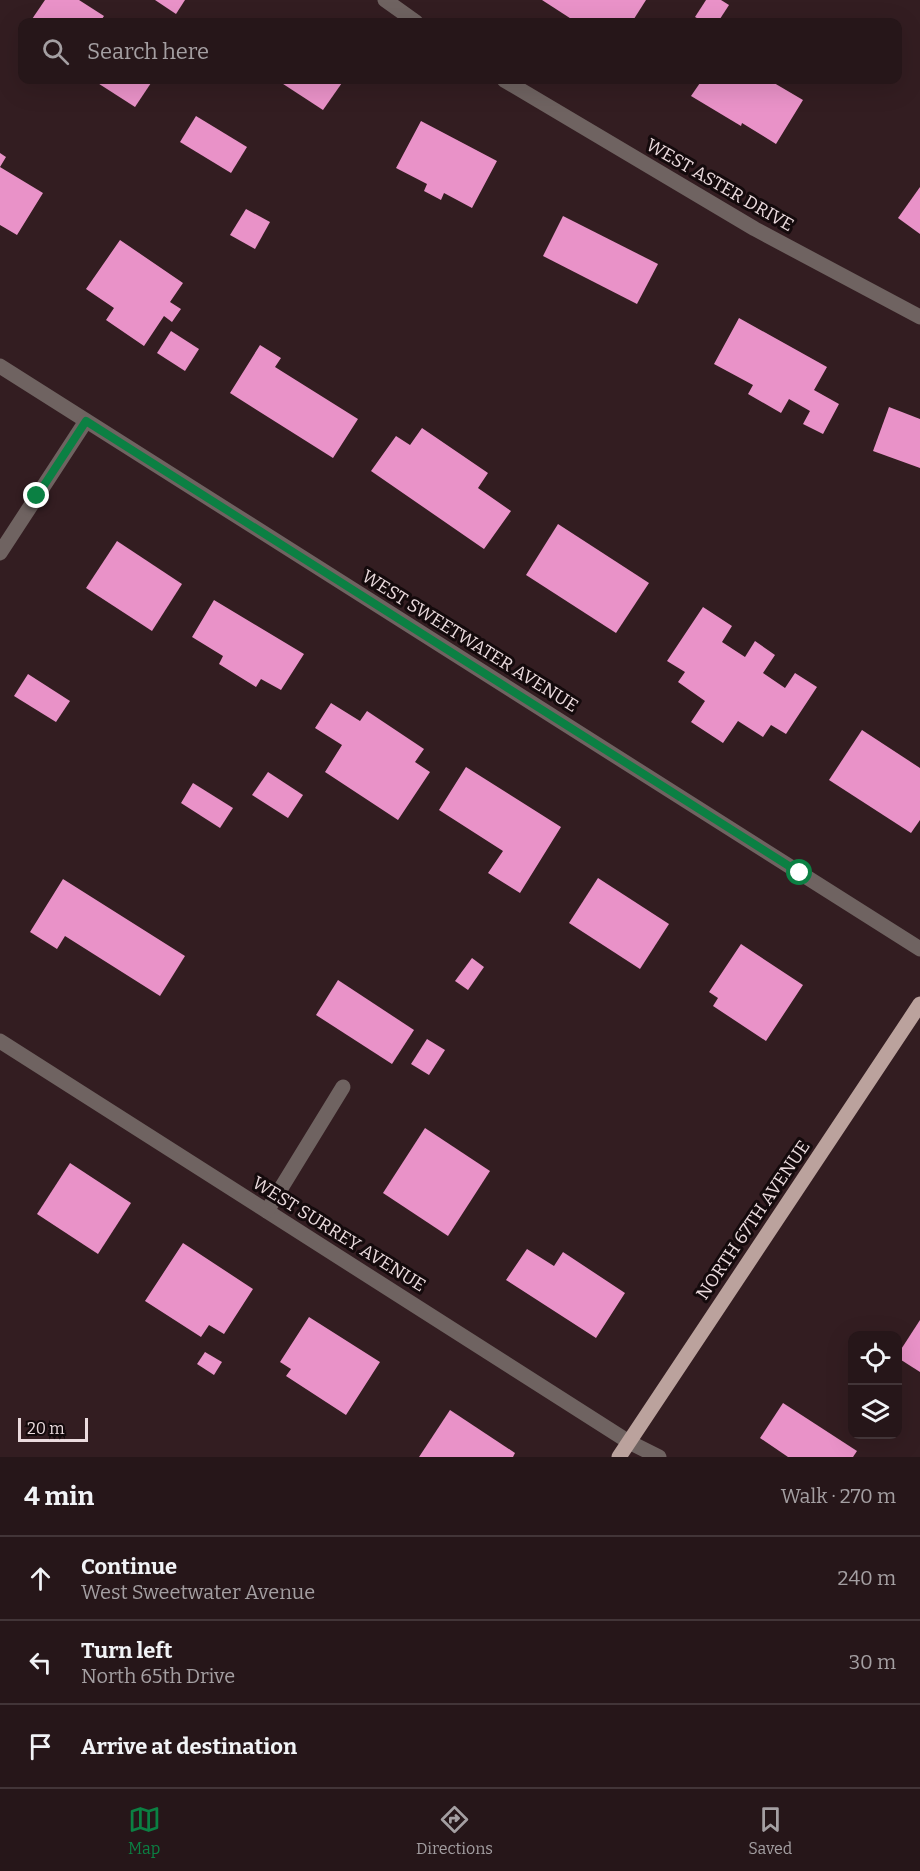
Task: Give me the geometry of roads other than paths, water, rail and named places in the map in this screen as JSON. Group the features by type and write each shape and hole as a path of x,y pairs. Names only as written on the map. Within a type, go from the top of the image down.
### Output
{"main road":[{"name":"NORTH 67TH AVENUE","path":"619,1457 920,1004"}],"street":[{"path":"385,0 410,18"},
{"name":"WEST ASTER DRIVE","path":"511,84 755,229 920,317"},
{"name":"WEST SWEETWATER AVENUE","path":"0,366 920,949"},
{"path":"0,553 86,421"},
{"name":"WEST SURREY AVENUE","path":"0,1041 629,1442 659,1457"},
{"path":"267,1211 343,1087"}]}
